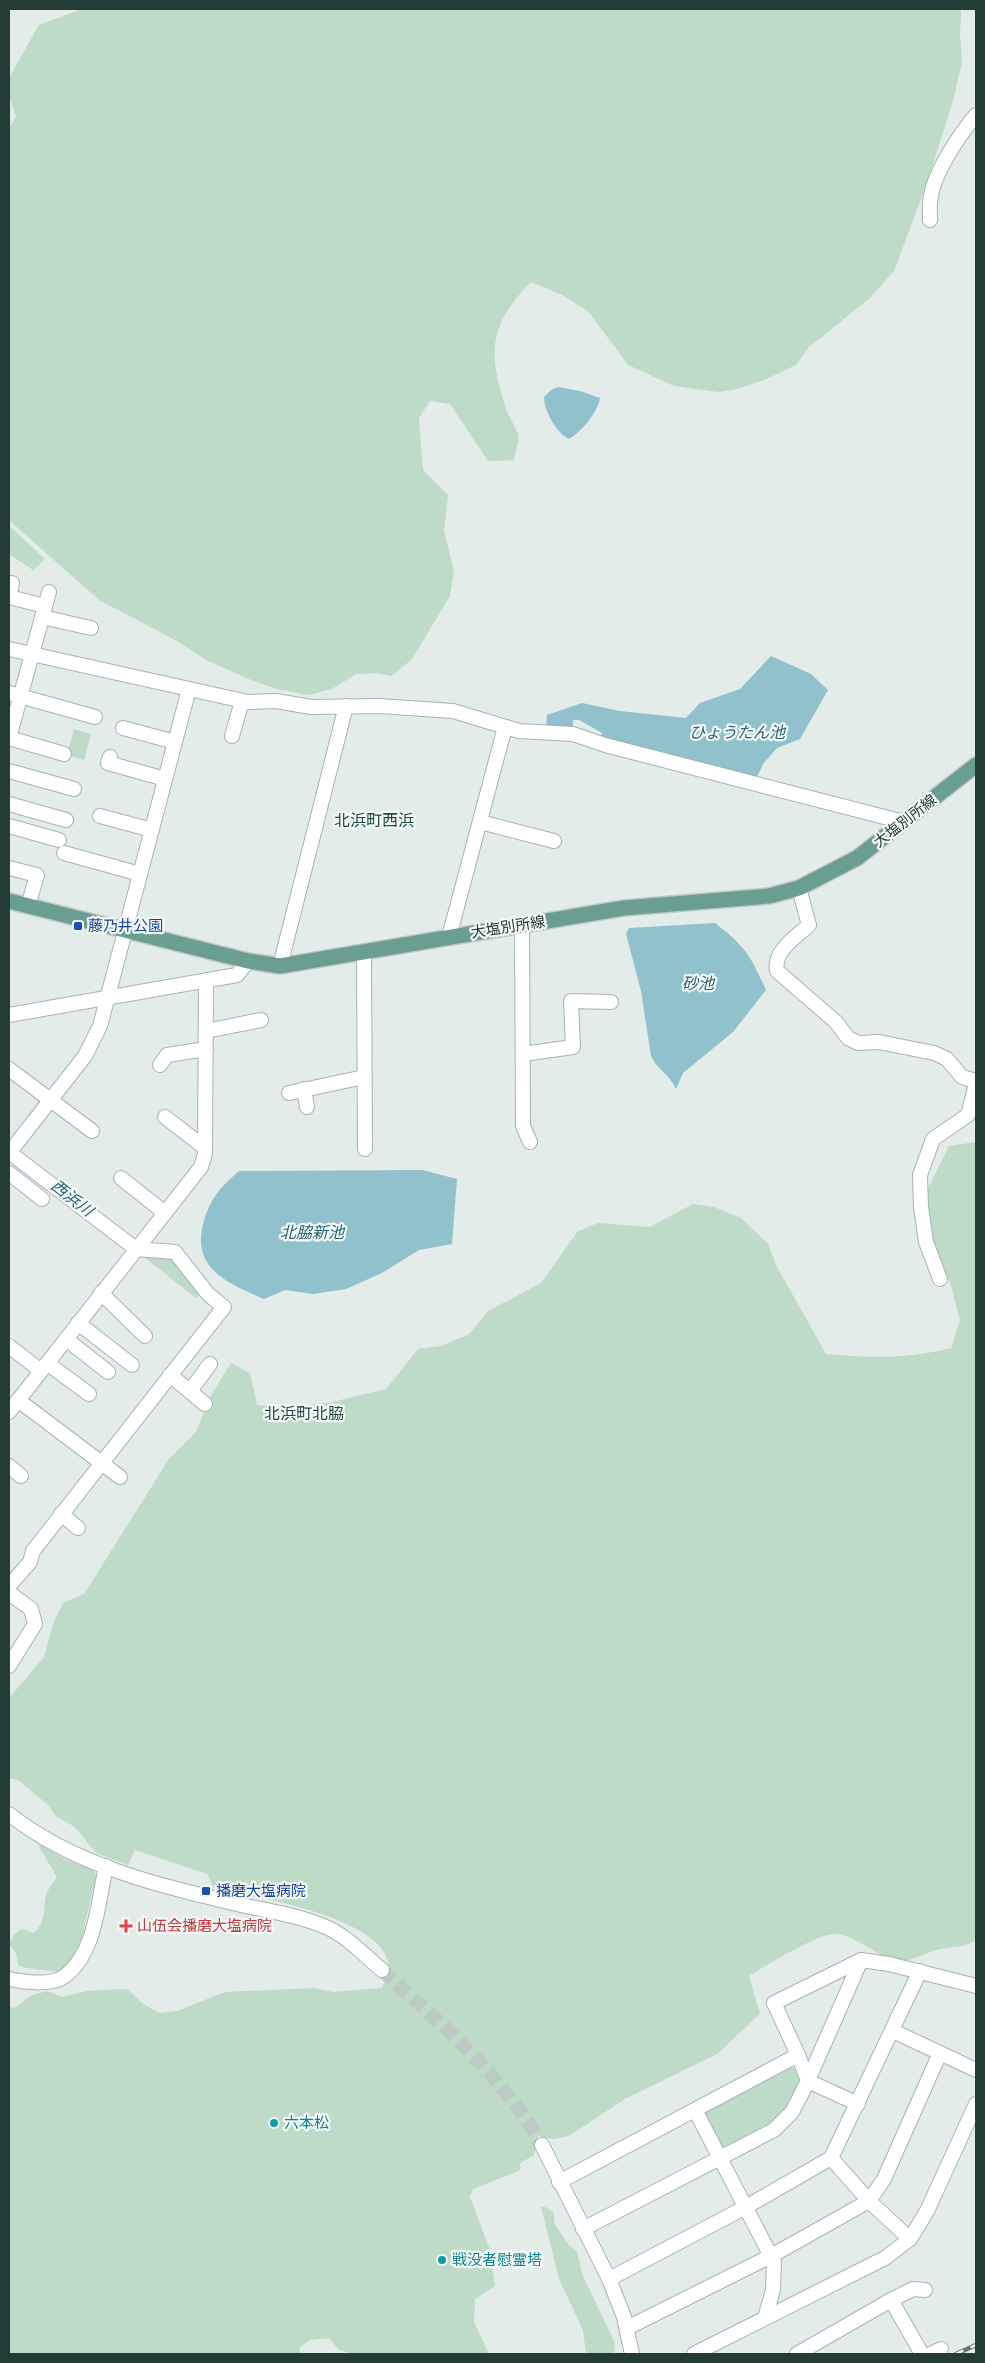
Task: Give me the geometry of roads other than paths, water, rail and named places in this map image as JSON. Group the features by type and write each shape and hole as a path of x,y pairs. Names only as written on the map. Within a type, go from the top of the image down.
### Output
{"main road":[{"name":"大塩別所線","path":"9,901 248,961 280,966 624,908 769,896 798,888 858,858 976,765"}],"street":[{"path":"930,220 931,195 941,170 958,138 976,115"},
{"path":"12,583 9,597 43,612 91,628"},
{"path":"49,592 32,654 14,694 9,738 64,754"},
{"path":"9,649 242,701 276,701 311,706 453,710 505,727 535,733 573,734 605,745 904,822"},
{"path":"9,1586 30,1562 33,1552 61,1514 224,1307 208,1294 175,1252 136,1249 9,1152 90,1048 100,1026 109,998 189,689"},
{"path":"14,694 95,717"},
{"path":"232,736 242,701"},
{"path":"280,966 346,706"},
{"path":"450,937 505,727"},
{"path":"123,728 175,742"},
{"path":"110,757 108,763 166,779"},
{"path":"9,771 74,789"},
{"path":"9,804 66,820"},
{"path":"100,816 152,830"},
{"path":"480,822 554,841"},
{"path":"9,826 140,874"},
{"path":"9,868 37,875 28,906"},
{"path":"798,888 809,925 779,953 775,962 777,971 836,1022 848,1038 858,1043 879,1042 934,1053 946,1059 962,1077 976,1083 968,1115 933,1139 920,1175 921,1207 926,1242 940,1279"},
{"path":"522,925 523,1126 530,1142"},
{"path":"364,953 365,1149"},
{"path":"9,1015 206,982 237,975 248,961"},
{"path":"9,1412 201,1168 206,1148 206,982"},
{"path":"523,1054 573,1047 571,1001 611,1002"},
{"path":"206,1031 261,1020"},
{"path":"160,1065 167,1056 206,1049"},
{"path":"9,1069 92,1131"},
{"path":"289,1093 306,1086 364,1077"},
{"path":"306,1086 307,1107"},
{"path":"164,1118 206,1148"},
{"path":"9,1174 42,1199"},
{"path":"122,1178 165,1213"},
{"path":"101,1293 145,1336"},
{"path":"78,1324 132,1365"},
{"path":"66,1339 108,1372"},
{"path":"9,1346 89,1394"},
{"path":"190,1392 210,1364"},
{"path":"170,1375 205,1404"},
{"path":"18,1400 120,1477"},
{"path":"9,1466 21,1476"},
{"path":"61,1514 78,1528"},
{"path":"9,1593 31,1610 34,1624 9,1666"},
{"path":"9,1814 60,1849 106,1866 207,1897 312,1921 331,1929 382,1970"},
{"path":"9,1979 33,1984 64,1977 86,1952 106,1866"},
{"path":"583,2229 774,2130 792,2112 808,2081 862,1960"},
{"path":"858,2104 808,2081 774,2003 862,1960 920,1971 976,1986"},
{"path":"609,2280 744,2208 831,2158 920,1971"},
{"path":"893,2031 976,2070"},
{"path":"627,2328 771,2256 869,2201 884,2179 940,2054"},
{"path":"559,2182 798,2055"},
{"path":"694,2354 885,2258 910,2239 927,2211 976,2104"},
{"path":"695,2110 744,2208 774,2262 773,2290 765,2318"},
{"path":"542,2145 609,2280 627,2328 632,2354"},
{"path":"831,2158 869,2201 910,2239"},
{"path":"798,2354 891,2300 913,2289 925,2290"},
{"path":"891,2300 922,2354"}],"water":[{"path":"558,387 580,391 600,398 596,409 588,421 579,432 569,439 556,427 546,409 544,397 551,390"},
{"name":"ひょうたん池","path":"771,656 811,674 828,690 800,739 777,748 763,764 756,779 601,739 602,733 579,720 573,720 573,730 546,728 547,715 582,703 620,711 686,718 700,703 740,689"},
{"name":"砂池","path":"715,923 746,952 766,990 733,1032 683,1073 676,1089 651,1056 641,991 626,934 629,928"},
{"name":"北脇新池","path":"422,1170 457,1179 452,1244 419,1250 382,1273 346,1289 313,1294 285,1290 264,1299 225,1280 207,1262 202,1251 201,1237 210,1205 222,1188 239,1171"}],"tunnel":[{"path":"382,1970 448,2031 490,2074 527,2120 542,2145"}],"railway":[{"path":"956,2354 976,2345"}],"place":[{"name":"藤乃井公園","path":"78,926"},
{"name":"播磨大塩病院","path":"206,1891"},
{"name":"山伍会播磨大塩病院","path":"126,1926"},
{"name":"六本松","path":"274,2123"},
{"name":"戦没者慰霊塔","path":"442,2260"}],"district":[{"name":"北浜町西浜","path":"374,820"},
{"name":"北浜町北脇","path":"304,1413"}],"water label":[{"name":"西浜川","path":"72,1198"}]}
